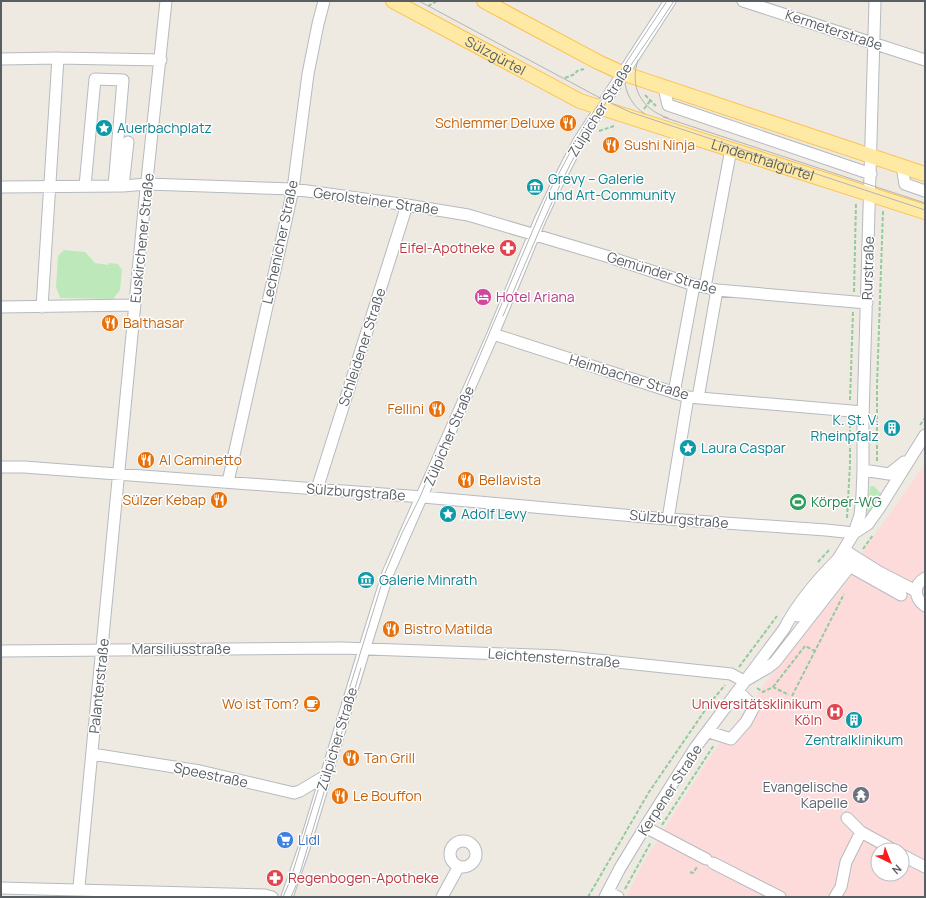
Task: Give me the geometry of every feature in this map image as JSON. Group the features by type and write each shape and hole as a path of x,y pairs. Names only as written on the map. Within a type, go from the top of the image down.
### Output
{"main road":[{"name":"Sülzgürtel","path":"393,1 574,98 599,108"},
{"path":"484,1 622,74 925,174"},
{"name":"Lindenthalgürtel","path":"599,108 925,212"}],"street":[{"name":"Euskirchener Straße","path":"119,474 166,1"},
{"name":"Lechenicher Straße","path":"228,482 293,189 308,74 324,1"},
{"name":"Zülpicher Straße","path":"287,897 304,848 362,650 388,573 404,534 423,497 493,334 533,234 561,176 579,141 599,108 670,1"},
{"name":"Kermeterstraße","path":"743,1 925,60"},
{"name":"Rurstraße","path":"854,533 860,515 863,470 863,412 867,303 863,191 870,174 875,1"},
{"path":"1,59 58,58 161,60"},
{"path":"42,307 58,58"},
{"path":"85,186 95,79 123,80 119,186"},
{"path":"664,88 668,105 870,174"},
{"path":"786,146 810,136"},
{"path":"119,186 128,142"},
{"path":"674,393 731,149"},
{"path":"902,167 905,184 925,191"},
{"name":"Gerolsteiner Straße","path":"49,186 119,186 147,184 293,189 468,215 533,234"},
{"path":"1,187 49,186"},
{"name":"Schleidener Straße","path":"317,489 407,205"},
{"name":"Gemünder Straße","path":"533,234 717,290 867,303"},
{"path":"668,519 717,290"},
{"path":"1,307 135,305"},
{"name":"Heimbacher Straße","path":"493,334 693,398 863,412"},
{"name":"Kerpener Straße","path":"606,894 645,827 695,748 709,732 741,686 784,629 800,615 826,583 836,569 841,555 854,533 868,524 912,455 921,432"},
{"name":"Kerpener Straße","path":"863,470 889,474 912,455"},
{"name":"Sülzburgstraße","path":"1,467 24,467 423,497 668,519 854,533"},
{"name":"Palanterstraße","path":"78,893 119,474"},
{"path":"841,555 850,566 902,595"},
{"path":"841,555 916,591"},
{"path":"709,732 731,739 746,722 754,708 741,686 775,662 850,566"},
{"path":"925,578 920,581 916,591 920,603 925,606"},
{"name":"Marsiliusstraße","path":"1,651 342,648 362,650"},
{"name":"Leichtensternstraße","path":"362,650 559,656 731,674 741,686"},
{"name":"Speestraße","path":"92,754 200,771 294,793 325,776"},
{"path":"847,818 861,832 879,842"},
{"path":"645,827 780,897"},
{"path":"835,897 841,887 846,862 861,832"},
{"path":"910,859 925,867"},
{"path":"442,897 459,866"},
{"path":"1,888 78,893 257,895 272,897"},
{"path":"606,894 618,897"}],"path":[{"path":"423,8 437,1"},
{"path":"564,78 575,74"},
{"path":"846,520 850,465 853,302 863,191"},
{"path":"883,198 876,431 877,461 883,464"},
{"path":"921,432 925,418"},
{"path":"792,696 841,599"},
{"path":"756,687 764,692 773,687 805,646 815,650"},
{"path":"773,687 789,695"}],"shaded area":[{"name":"Universitätsklinikum Köln","path":"925,464 925,897 626,897 643,863 710,757 778,666 850,578 864,550"}],"green space":[{"path":"64,250 85,252 95,263 108,265 109,263 118,264 122,270 120,290 113,299 60,298 56,287 58,256"},
{"path":"870,486 874,486 883,496 869,517 867,515"}],"tram line":[{"path":"419,1 602,99 630,112 925,210"},
{"path":"283,897 290,881 385,573 402,533 420,497 549,192 584,126 667,1"},
{"path":"503,316 550,207 581,144 615,89 674,1"},
{"path":"638,60 635,79 636,88 640,96 644,103 651,109 668,118"},
{"path":"625,74 625,86 629,97 636,107 645,114"},
{"path":"663,117 925,203"},
{"path":"291,897 297,883 361,668"}],"place":[{"name":"Schlemmer Deluxe","path":"568,123"},
{"name":"Auerbachplatz","path":"104,128"},
{"name":"Sushi Ninja","path":"611,145"},
{"name":"Grevy – Galerie und Art-Community","path":"535,187"},
{"name":"Eifel-Apotheke","path":"508,248"},
{"name":"Hotel Ariana","path":"483,297"},
{"name":"Balthasar","path":"110,323"},
{"name":"Fellini","path":"437,409"},
{"name":"K. St. V. Rheinpfalz","path":"892,428"},
{"name":"Laura Caspar","path":"688,448"},
{"name":"Al Caminetto","path":"146,460"},
{"name":"Bellavista","path":"466,480"},
{"name":"Sülzer Kebap","path":"219,500"},
{"name":"Körper-WG","path":"798,502"},
{"name":"Adolf Levy","path":"448,514"},
{"name":"Galerie Minrath","path":"366,580"},
{"name":"Bistro Matilda","path":"391,629"},
{"name":"Wo ist Tom?","path":"312,704"},
{"name":"Universitätsklinikum Köln","path":"835,712"},
{"name":"Zentralklinikum","path":"854,720"},
{"name":"Tan Grill","path":"351,758"},
{"name":"Evangelische Kapelle","path":"861,795"},
{"name":"Le Bouffon","path":"340,796"},
{"name":"Lidl","path":"285,840"},
{"name":"Regenbogen-Apotheke","path":"275,878"}]}
